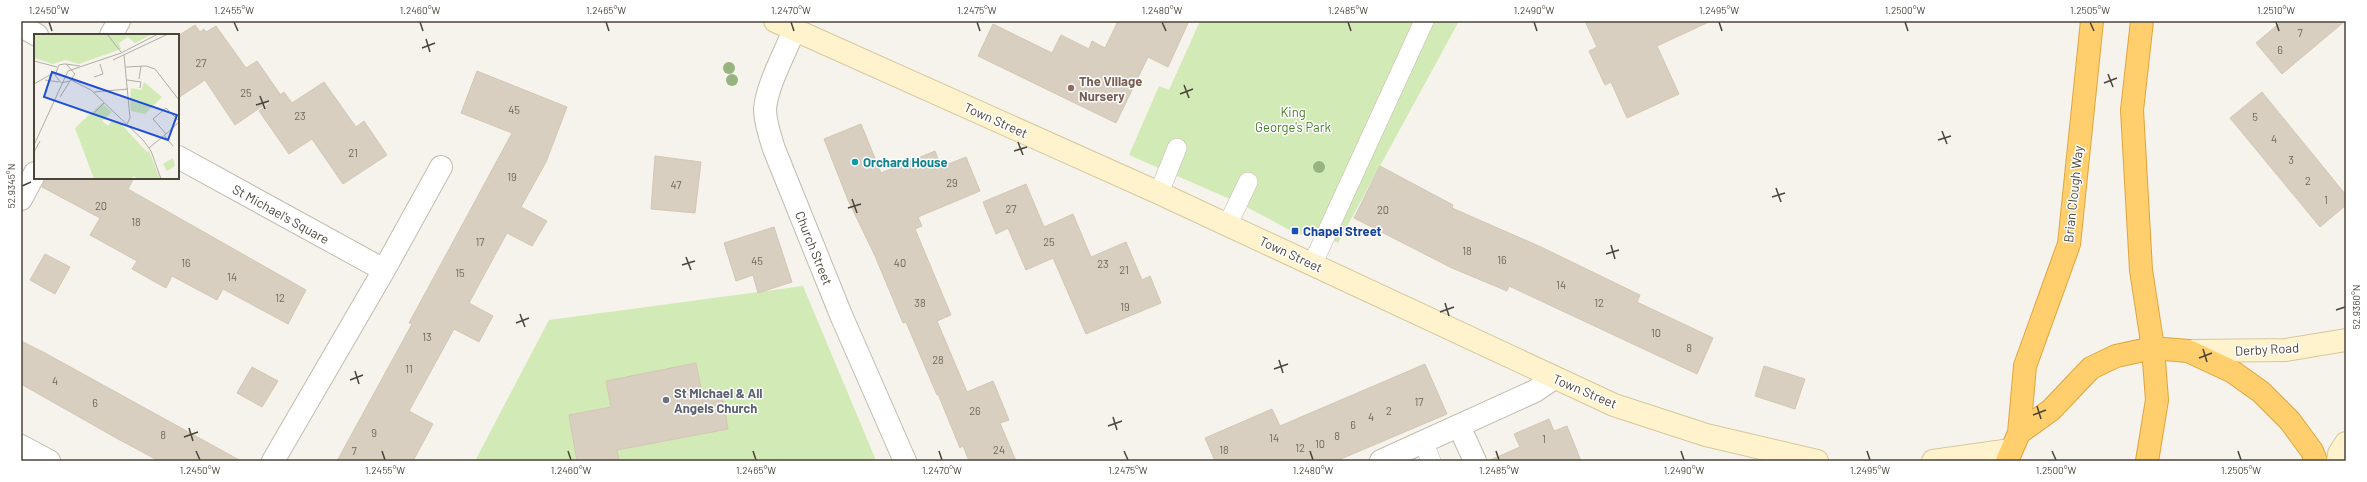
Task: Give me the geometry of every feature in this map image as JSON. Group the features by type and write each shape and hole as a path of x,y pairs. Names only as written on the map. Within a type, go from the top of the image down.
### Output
{"highway":[{"name":"Brian Clough Way","path":"2012,448 2025,366 2069,244 2092,21"},
{"path":"2142,21 2132,110 2141,270 2153,348 2157,400 2147,461"},
{"path":"2012,448 2091,368 2116,356 2153,348 2188,351 2233,372 2261,392 2290,421 2312,451 2316,461"}],"street":[{"path":"112,34 119,21"},
{"name":"Town Street","path":"784,25 1228,224 1312,265 1614,405 1706,435 1816,461"},
{"name":"Church Street","path":"784,25 766,109 766,123 774,148 838,308 905,461"},
{"path":"21,26 35,34"},
{"name":"St Michael's Square","path":"179,158 384,270"},
{"path":"273,461 384,270 441,166"},
{"path":"21,199 34,175"},
{"name":"Derby Road","path":"2188,351 2286,350 2346,340"},
{"path":"1381,461 1428,452 1459,426 1535,392 1554,378"},
{"path":"1459,426 1475,461"},
{"path":"2338,461 2339,454 2346,443"},
{"path":"21,446 49,461"},
{"path":"1933,461 2012,448"}],"lane":[{"path":"1312,265 1424,21"},
{"path":"1159,193 1177,148"},
{"path":"1228,224 1248,182"}],"green space":[{"name":"King George's Park","path":"1200,21 1459,21 1338,243 1314,232 1299,235 1239,203 1129,155 1159,86 1169,90"},
{"path":"803,286 875,458 873,461 475,461 549,320"}],"building":[{"path":"1118,21 1189,21 1168,67 1148,57 1116,123 978,56 993,24 1052,53 1061,35 1089,49 1092,41 1105,48"},
{"path":"1585,21 1711,21 1657,46 1679,94 1627,118 1611,82 1605,85 1589,51 1597,47"},
{"path":"2282,21 2345,21 2282,74 2256,43"},
{"path":"195,25 200,32 204,29 206,32 216,26 246,68 257,61 280,94 235,125 205,80 179,97 179,35"},
{"path":"477,71 567,107 546,162 521,207 547,221 532,246 507,233 469,303 493,316 479,342 454,329 409,411 433,424 413,461 337,461 412,324 409,323 512,133 461,113"},
{"path":"324,82 356,127 364,121 387,155 343,184 312,139 289,154 259,111 284,92 292,103"},
{"path":"2262,92 2346,195 2346,205 2320,227 2230,118"},
{"path":"861,124 881,173 935,151 941,167 966,157 980,191 918,217 922,226 915,229 951,315 937,321 967,392 993,381 1009,420 1000,423 1016,461 969,461 963,446 960,448 906,322 903,323 875,256 848,200 824,139"},
{"path":"655,156 701,162 695,213 651,209"},
{"path":"1380,166 1453,205 1452,208 1541,247 1640,295 1637,302 1713,338 1697,374 1509,286 1507,291 1452,268 1354,218"},
{"path":"46,179 133,179 128,189 306,290 288,324 223,289 217,300 172,276 166,288 132,269 137,261 90,235 100,218 42,187"},
{"path":"1026,184 1044,227 1073,214 1091,257 1126,242 1142,280 1150,276 1161,303 1086,334 1053,258 1026,270 1008,228 996,234 983,202"},
{"path":"774,227 792,282 758,293 753,275 736,281 724,243"},
{"path":"45,254 70,267 55,294 30,280"},
{"path":"21,341 241,461 159,461 118,439 21,384"},
{"name":"St Michael & All Angels Church","path":"696,363 702,393 721,390 728,429 617,450 619,461 577,461 569,415 611,407 606,381"},
{"path":"1425,364 1447,414 1336,461 1215,461 1205,438 1272,409 1280,426"},
{"path":"1764,366 1805,379 1795,409 1755,396"},
{"path":"252,367 278,381 262,407 237,393"},
{"path":"1549,419 1554,431 1567,426 1581,461 1488,461 1520,447 1514,434"}],"place":[{"name":"The Village Nursery","path":"1071,88"},
{"name":"Orchard House","path":"855,162"},
{"name":"Chapel Street","path":"1295,231"},
{"name":"St Michael & All Angels Church","path":"666,400"}]}
